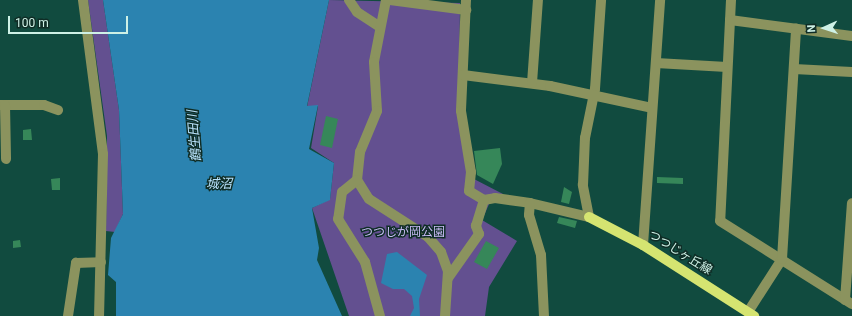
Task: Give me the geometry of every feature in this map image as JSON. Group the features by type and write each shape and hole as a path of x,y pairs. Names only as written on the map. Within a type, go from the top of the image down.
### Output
{"main road":[{"name":"つつじヶ丘線","path":"589,217 643,245 751,314"}],"street":[{"path":"83,0 101,128 102,262 99,316"},
{"path":"349,0 357,12 380,27"},
{"path":"386,0 374,62 377,111 360,152 357,180 369,199 436,245 446,263 448,278 445,316"},
{"path":"390,0 466,5 461,111 472,172 470,191 484,200 495,198 530,203 589,217 583,185 584,162 594,96 601,0"},
{"path":"532,83 538,0"},
{"path":"643,245 660,0"},
{"path":"731,0 718,215 720,221 849,302"},
{"path":"730,20 852,36"},
{"path":"751,314 782,259 796,28"},
{"path":"656,63 727,67"},
{"path":"794,69 852,72"},
{"path":"463,75 532,83 652,108"},
{"path":"6,159 3,105 44,105 58,110"},
{"path":"357,180 342,192 337,213 342,228 373,270 380,316"},
{"path":"448,278 479,234 476,226 484,200"},
{"path":"530,203 530,215 541,255 544,316"},
{"path":"849,302 852,203"},
{"path":"68,316 76,263 83,261 102,262"}],"green space":[{"path":"88,0 103,0 119,110 123,214 115,232 106,231 107,136"},
{"name":"つつじが岡公園","path":"329,0 460,3 459,110 472,178 503,194 490,202 482,220 517,241 489,287 485,316 349,316 312,208 330,199 334,163 311,148 318,106 307,107"}],"water":[{"name":"城沼","path":"103,0 329,0 307,106 318,105 309,149 334,163 330,200 312,208 319,248 317,260 342,316 116,316 116,282 108,275 111,238 123,214 119,110"},
{"path":"397,252 427,275 419,299 420,316 410,316 414,308 412,296 404,289 393,289 381,283 387,254"}],"building":[{"path":"326,116 338,119 332,148 320,145"},
{"path":"31,129 32,140 23,140 23,130"},
{"path":"500,148 502,164 493,184 477,175 474,151"},
{"path":"657,177 683,178 683,184 657,183"},
{"path":"60,178 60,190 52,190 51,179"},
{"path":"564,187 572,192 569,204 561,202"},
{"path":"559,217 577,221 575,228 557,223"},
{"path":"20,240 21,247 13,248 13,241"},
{"path":"486,241 499,248 487,269 474,262"}],"water label":[{"name":"鶴生田川","path":"195,136"}]}
